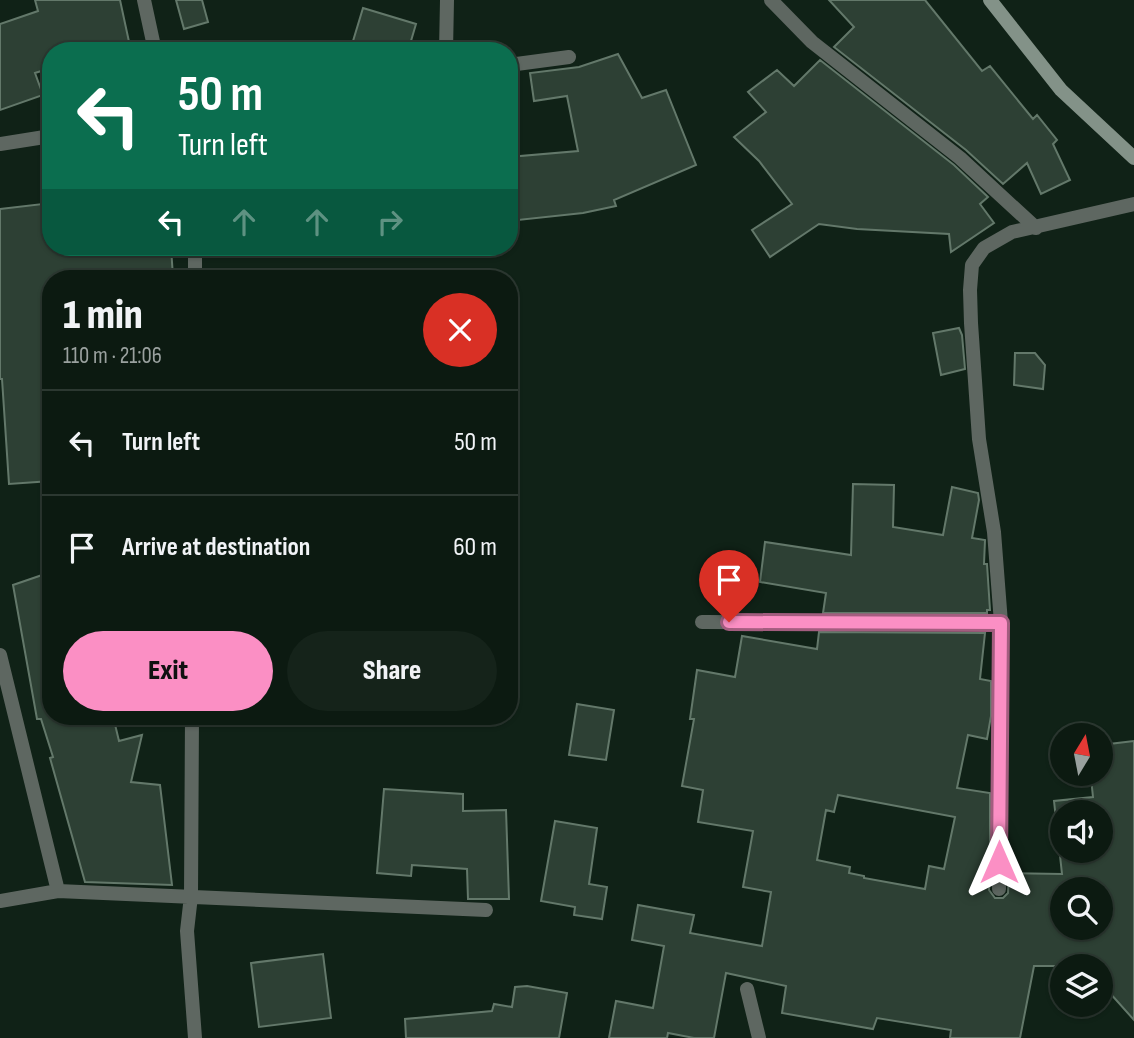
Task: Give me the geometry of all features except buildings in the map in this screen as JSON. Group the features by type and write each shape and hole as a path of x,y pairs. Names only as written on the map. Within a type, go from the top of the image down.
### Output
{"main road":[{"path":"990,0 1061,90 1134,158"}],"street":[{"path":"144,0 153,42"},
{"path":"446,42 447,0"},
{"path":"771,0 813,41 960,158 1036,228"},
{"path":"518,64 569,57"},
{"path":"0,144 42,137"},
{"path":"999,889 1001,623 994,532 979,439 971,323 972,265 984,248 1012,232 1134,204"},
{"path":"702,622 1001,623"},
{"path":"0,655 58,891"},
{"path":"192,725 191,896 187,931 195,1038"},
{"path":"0,901 58,891 486,910"},
{"path":"747,989 759,1038"}],"route":[{"path":"729,622 1001,623 999,862"}]}
